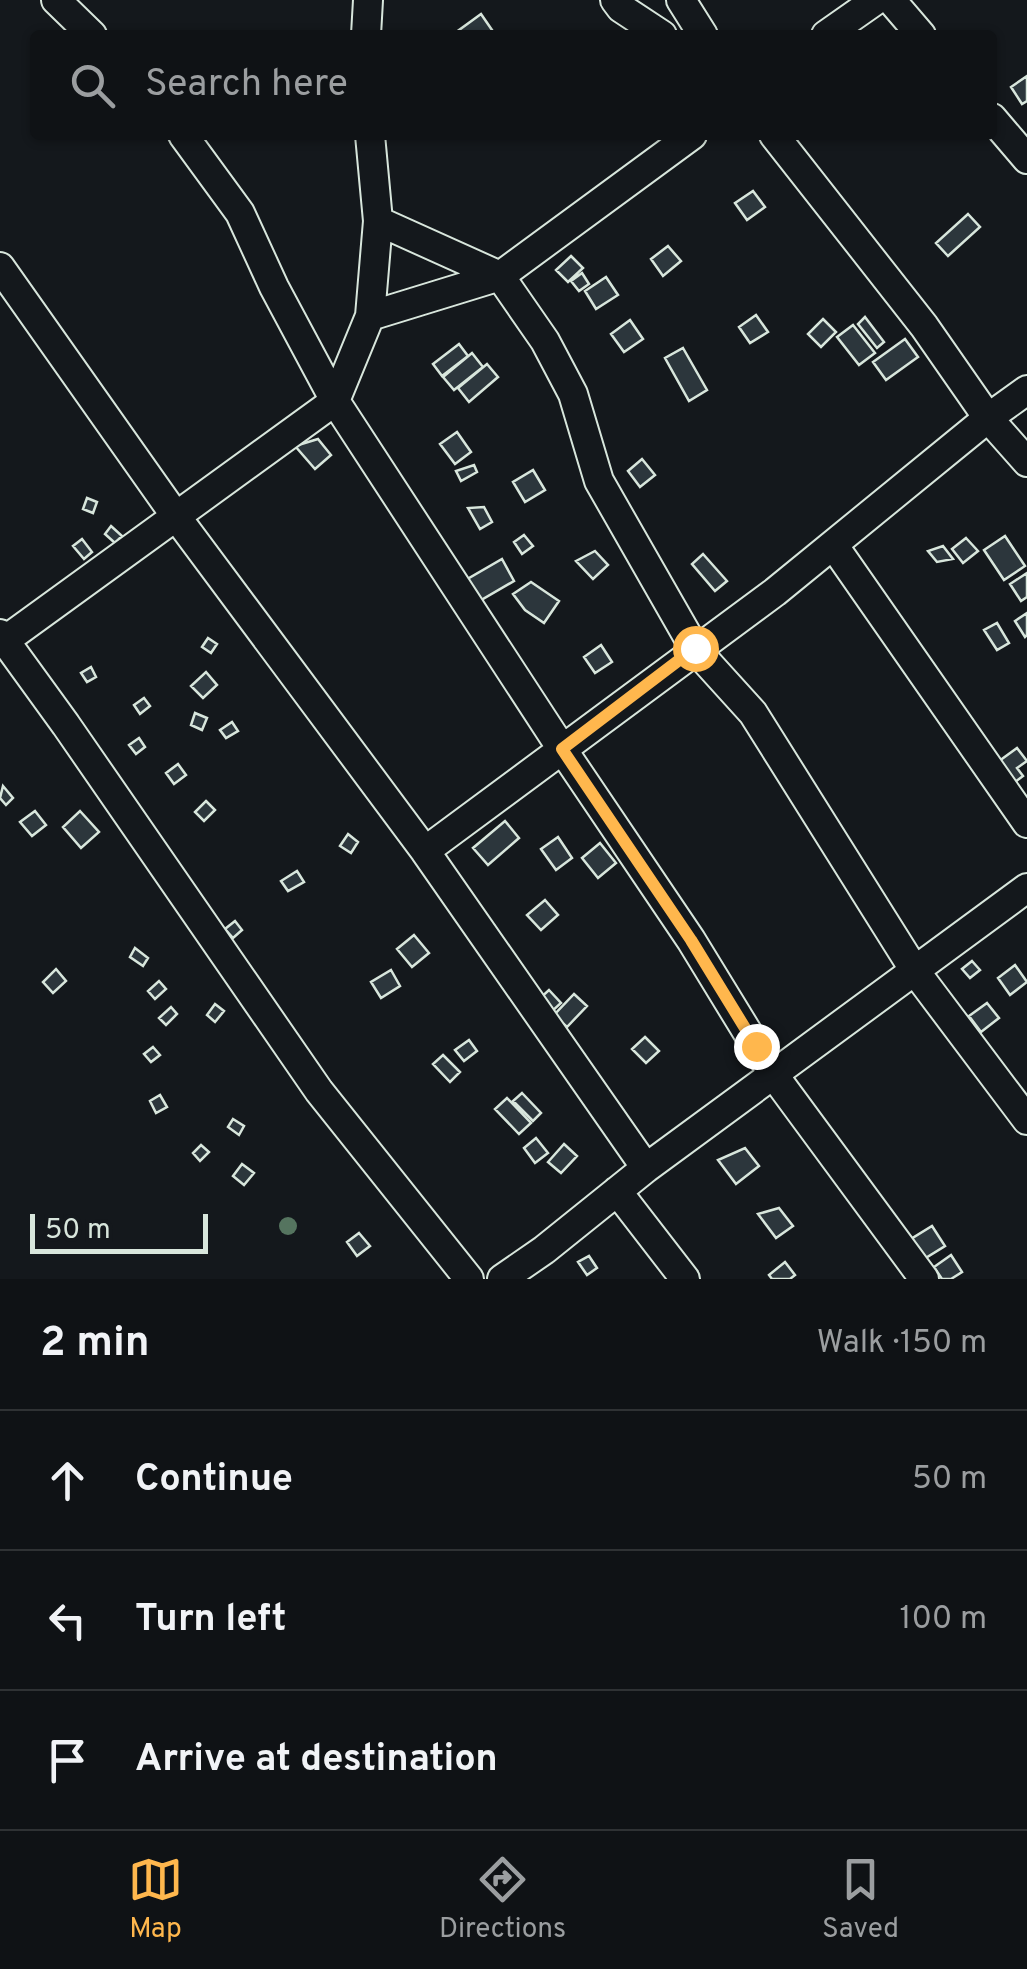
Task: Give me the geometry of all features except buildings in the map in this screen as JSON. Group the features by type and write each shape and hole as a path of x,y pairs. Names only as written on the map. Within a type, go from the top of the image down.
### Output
{"street":[{"path":"56,0 87,30"},
{"path":"366,30 368,0"},
{"path":"615,0 654,30"},
{"path":"680,0 700,30"},
{"path":"833,30 876,0"},
{"path":"891,0 917,30"},
{"path":"997,124 1027,159"},
{"path":"187,140 240,213 335,402 691,940 773,1074 924,1279"},
{"path":"370,140 378,222 370,316 335,402 2,639 319,1091 469,1279"},
{"path":"370,316 500,276 685,140"},
{"path":"778,140 924,326 988,418 1027,462"},
{"path":"378,222 500,276 544,341 573,394 598,481 695,648 753,712 916,971 1027,1120"},
{"path":"0,267 175,516 425,850 646,1168"},
{"path":"425,850 834,546 1027,390"},
{"path":"834,546 1027,822"},
{"path":"502,1279 646,1168 1027,888"},
{"path":"617,1192 685,1279"}],"route":[{"path":"695,648 562,749 691,940 756,1046"}]}
